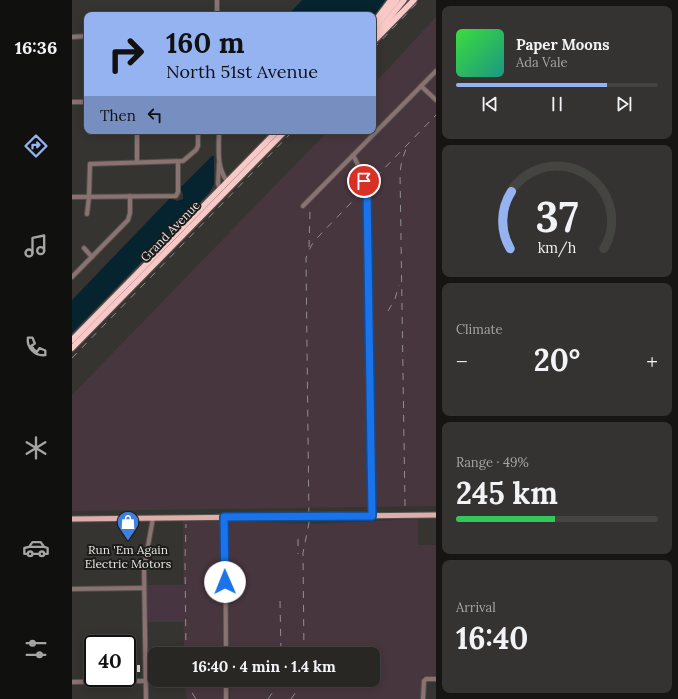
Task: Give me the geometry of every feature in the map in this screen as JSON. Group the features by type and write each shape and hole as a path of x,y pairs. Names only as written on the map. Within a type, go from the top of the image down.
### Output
{"highway":[{"path":"376,20 391,0"},
{"path":"376,26 397,0"},
{"path":"376,34 404,0"},
{"path":"376,39 414,0"},
{"name":"Grand Avenue","path":"72,340 274,134"},
{"name":"Grand Avenue","path":"72,348 282,134"},
{"path":"210,207 212,201 227,186 227,181"}],"main road":[{"path":"72,519 436,515"}],"street":[{"path":"217,0 217,12"},
{"path":"72,37 84,36"},
{"path":"376,132 436,71"},
{"path":"421,86 436,100"},
{"path":"72,102 84,102"},
{"path":"137,134 137,162"},
{"path":"87,214 90,164 178,162 188,158 196,150 198,146 198,134"},
{"path":"219,134 222,175 227,181"},
{"path":"304,206 374,134"},
{"path":"353,156 363,176 367,192 372,516"},
{"path":"72,197 176,196 178,194 178,162"},
{"path":"220,162 218,169 220,189"},
{"path":"72,277 128,220 130,213 130,196"},
{"path":"84,248 92,257"},
{"path":"224,517 226,647"},
{"path":"146,699 144,562 153,518"},
{"path":"72,589 144,588"},
{"path":"423,699 424,681 426,679 436,679"},
{"path":"72,682 145,681"},
{"path":"226,687 226,699"}],"shaded area":[{"path":"436,17 436,506 72,511 72,395 325,134 376,134 376,82"},
{"path":"418,519 418,545 436,545 436,676 422,676 422,699 230,699 229,687 380,687 380,647 229,647 228,528 230,521 310,524"},
{"path":"183,521 219,521 221,523 223,647 184,647"},
{"path":"147,585 184,585 184,622 148,622"},
{"path":"185,687 223,687 223,699 187,699"}],"water":[{"path":"302,0 385,0 376,15 376,12 291,12"},
{"path":"212,156 214,156 214,184 209,193 72,333 72,300 170,198 177,201 183,199 183,194 180,188"}],"building":[{"path":"136,665 140,665 140,672 136,672"}],"railway":[{"path":"376,46 420,0"},
{"path":"304,647 303,553 309,523 306,258 316,239 436,115"},
{"path":"72,358 290,134"},
{"path":"405,506 400,172 406,149"},
{"path":"309,247 310,212"},
{"path":"388,311 395,299 399,285"},
{"path":"186,524 186,647"},
{"path":"298,539 298,554"},
{"path":"280,601 281,647"},
{"path":"189,687 196,699"},
{"path":"268,699 276,687"},
{"path":"291,699 298,687"}],"place":[{"name":"Run 'Em Again Electric Motors","path":"128,542"}],"route":[{"path":"225,582 224,517 372,516 367,192 364,181"}]}
